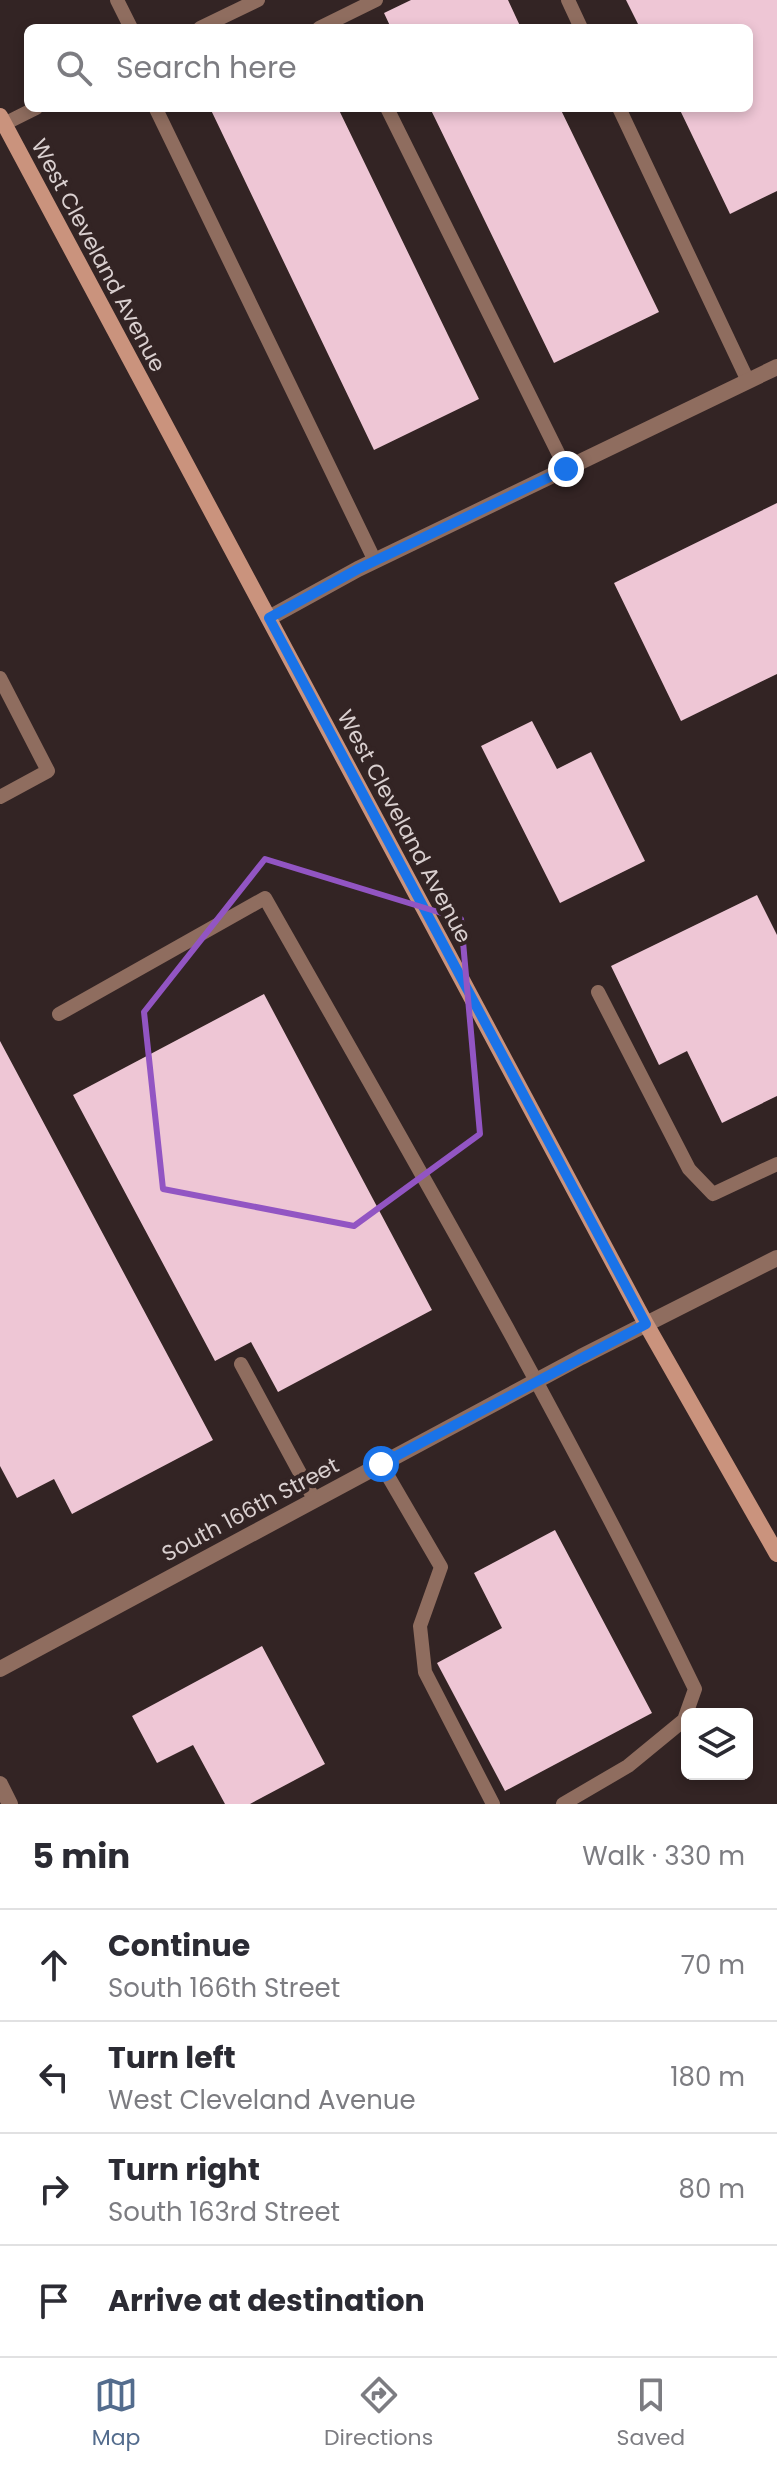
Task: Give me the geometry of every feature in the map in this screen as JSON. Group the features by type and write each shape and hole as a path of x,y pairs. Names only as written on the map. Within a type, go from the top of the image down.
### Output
{"main road":[{"name":"West Cleveland Avenue","path":"2,120 646,1324 777,1554"}],"street":[{"path":"269,618 375,561 777,367"},
{"name":"South 166th Street","path":"0,1669 538,1380 777,1258"},
{"path":"0,1784 10,1804"}],"lane":[{"path":"117,0 129,24"},
{"path":"208,24 258,0"},
{"path":"344,22 376,0"},
{"path":"568,0 579,24"},
{"path":"2,120 25,112"},
{"path":"157,112 375,561"},
{"path":"389,112 566,469"},
{"path":"621,112 748,381"},
{"path":"0,678 48,771 0,797"},
{"path":"59,1014 265,898 538,1380 620,1533 695,1689 684,1720 628,1766 563,1804"},
{"path":"598,992 689,1169 713,1194 777,1164"},
{"path":"241,1364 314,1499"},
{"path":"381,1464 441,1567 420,1626 425,1672 493,1804"}],"highlighted area":[{"path":"265,859 461,919 480,1134 354,1226 163,1189 144,1012"}],"building":[{"path":"411,0 508,0 519,24 389,24 384,13"},
{"path":"626,0 777,0 777,191 730,214 681,112 753,112 753,24 638,24"},
{"path":"212,112 340,112 479,399 374,450"},
{"path":"432,112 562,112 659,312 554,363"},
{"path":"777,503 777,674 681,721 614,583"},
{"path":"532,721 557,769 591,752 645,861 560,903 481,746"},
{"path":"757,895 777,935 777,1096 722,1123 687,1051 659,1065 611,966"},
{"path":"264,994 432,1310 278,1392 251,1342 215,1361 73,1095"},
{"path":"0,1041 213,1440 72,1514 54,1479 17,1498 0,1466"},
{"path":"555,1530 652,1713 505,1791 437,1663 502,1628 474,1573"},
{"path":"262,1646 325,1764 250,1804 225,1804 193,1745 157,1763 132,1716"}],"route":[{"path":"381,1464 646,1324 269,618 358,569 566,469"}]}
